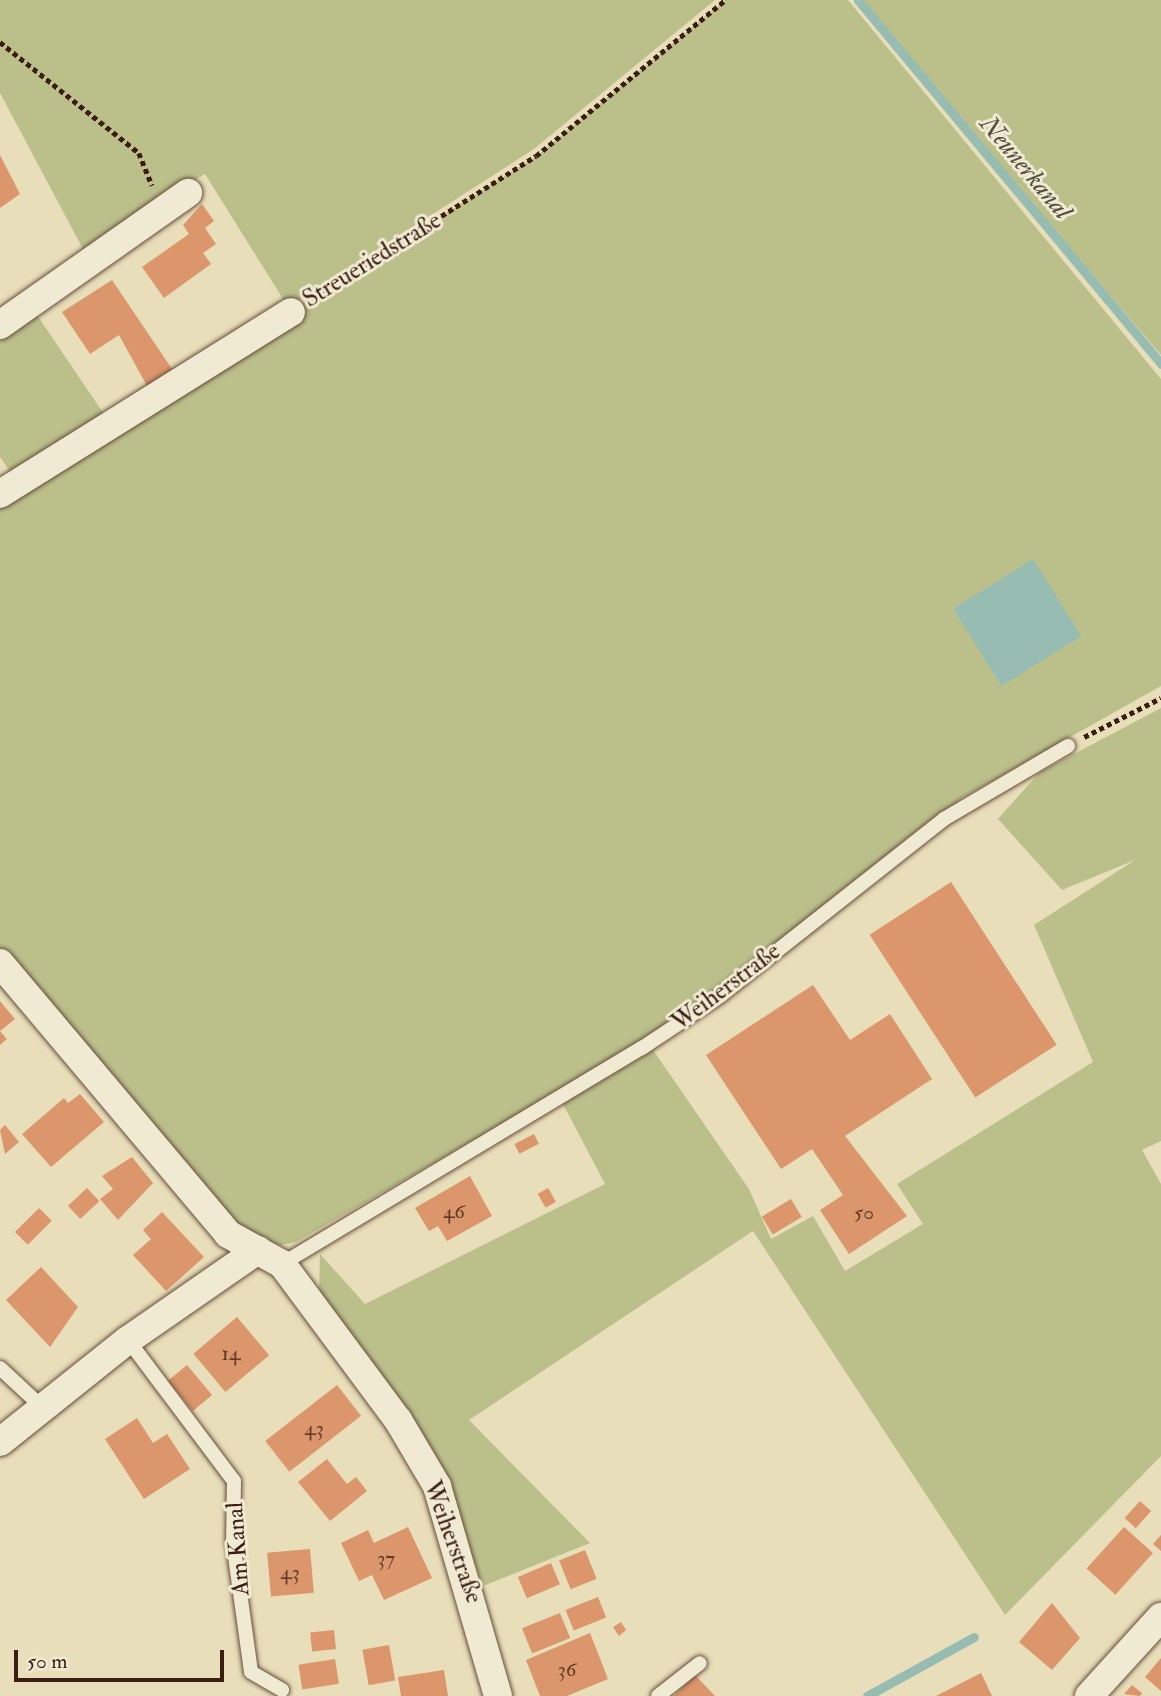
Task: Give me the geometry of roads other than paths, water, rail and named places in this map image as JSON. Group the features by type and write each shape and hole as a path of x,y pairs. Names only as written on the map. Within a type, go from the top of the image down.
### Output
{"street":[{"path":"0,325 188,193"},
{"name":"Streueriedstraße","path":"0,494 291,312"},
{"path":"0,963 228,1234 270,1256"},
{"path":"0,1442 41,1406 128,1340 270,1256"},
{"name":"Weiherstraße","path":"270,1256 398,1420 436,1486 498,1696"},
{"path":"1089,1696 1161,1617"}],"lane":[{"name":"Weiherstraße","path":"270,1256 642,1048 720,996 944,819 1068,746"},
{"name":"Am Kanal","path":"128,1340 234,1481 233,1542 251,1672 282,1690"},
{"path":"0,1368 41,1406"},
{"path":"658,1696 700,1663"}],"water":[{"path":"1033,559 1081,636 1002,686 953,609"}],"waterway":[{"name":"Neunerkanal","path":"858,0 1161,364"},
{"path":"867,1696 974,1637"}]}
